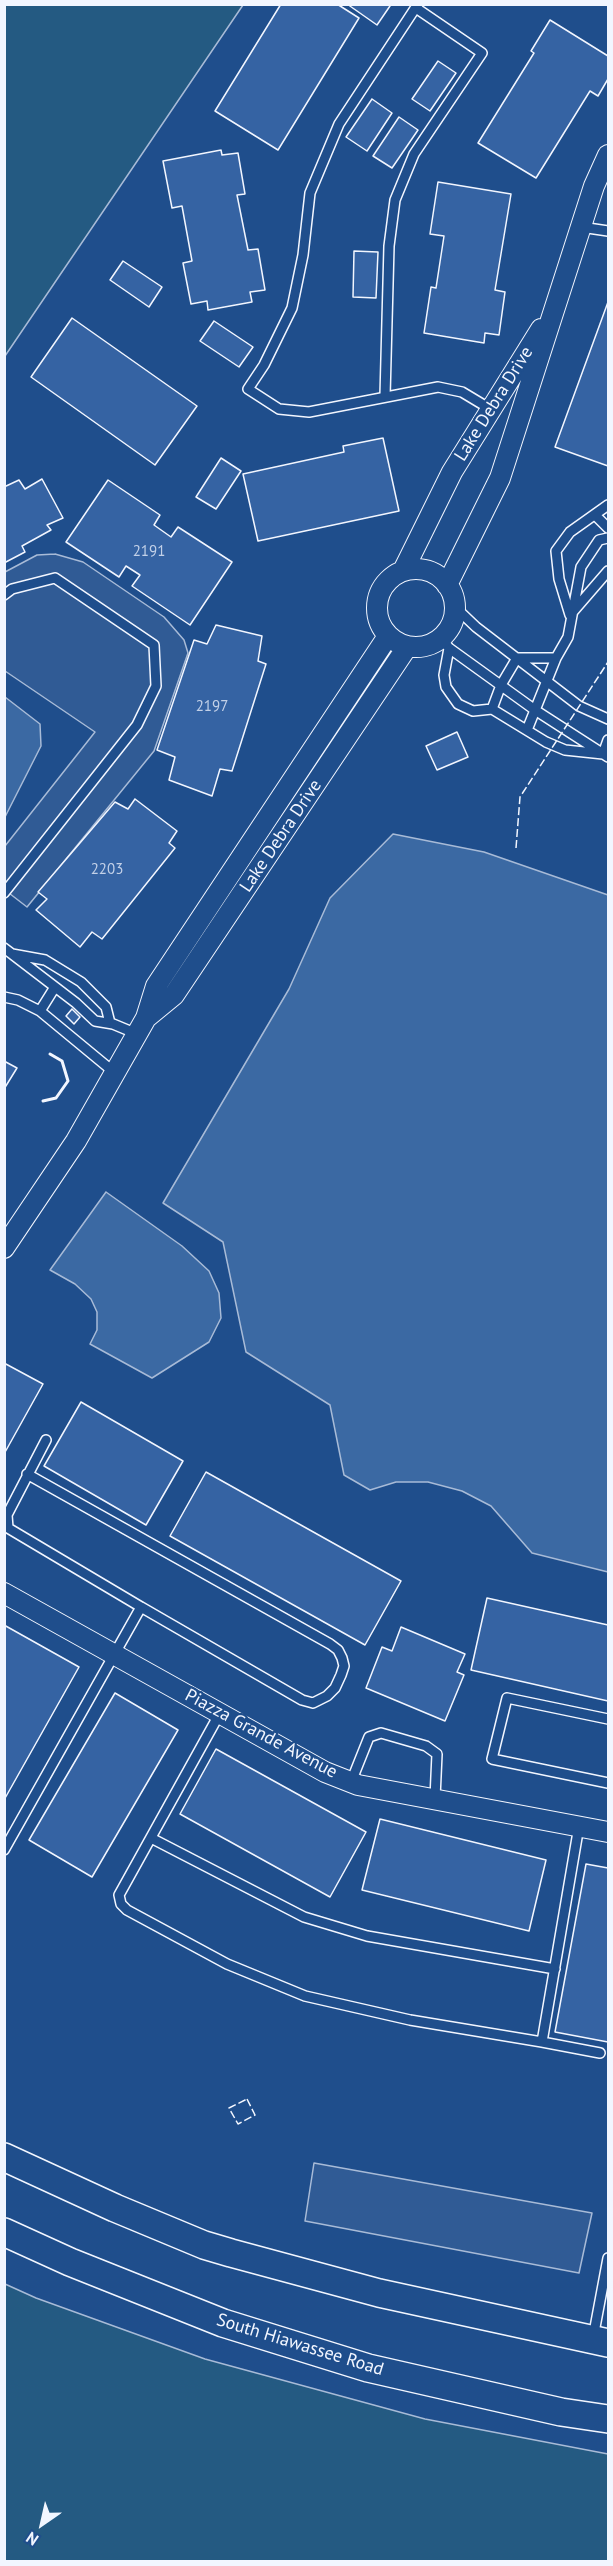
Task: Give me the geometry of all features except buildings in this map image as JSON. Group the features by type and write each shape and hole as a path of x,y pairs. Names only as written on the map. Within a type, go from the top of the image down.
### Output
{"street":[{"name":"Lake Debra Drive","path":"447,585 500,478 581,227 609,155"},
{"name":"Lake Debra Drive","path":"404,571 452,472 556,304"},
{"path":"492,410 519,424"},
{"path":"422,569 447,585 455,607 445,643 407,647 388,636 382,629 377,613 379,594 392,577 404,571 422,569"},
{"name":"Lake Debra Drive","path":"4,1248 76,1141 142,1026 156,986 388,636"},
{"name":"Lake Debra Drive","path":"142,1026 174,995 407,647"},
{"name":"Piazza Grande Avenue","path":"4,1593 325,1772 351,1782 609,1832"},
{"path":"4,2157 124,2212 231,2253 379,2293 600,2342"},
{"name":"South Hiawassee Road","path":"4,2232 70,2262 234,2327 368,2368 561,2412 609,2419"}],"lane":[{"path":"385,396 389,246 395,200 414,154 482,53 417,6 339,123 310,193 303,255 292,308 264,365 248,389 279,409 309,412 438,387 462,392 492,410"},
{"path":"581,227 609,231"},
{"path":"570,615 559,579 556,551 570,532 609,505"},
{"path":"595,515 609,528"},
{"path":"527,730 556,658 568,637 570,615 581,567 599,540 609,538"},
{"path":"570,615 609,571"},
{"path":"4,595 12,589 55,578 154,645 156,686 137,725 4,893"},
{"path":"455,607 579,706 609,719"},
{"path":"445,643 535,710 606,755"},
{"path":"445,643 446,687 458,704 473,711 492,709 565,750 606,755"},
{"path":"517,658 556,658"},
{"path":"492,709 501,685 517,658"},
{"path":"606,755 609,740"},
{"path":"8,951 95,1021 142,1026"},
{"path":"8,951 45,960 81,982 106,1007 110,1023"},
{"path":"40,1011 55,987"},
{"path":"4,997 18,1000 40,1011 115,1073"},
{"path":"27,1474 330,1644 338,1650 344,1666 335,1688 327,1696 313,1703 302,1700 8,1527 7,1515 27,1474 46,1440"},
{"path":"4,1850 141,1607"},
{"path":"609,1719 507,1698 492,1759 609,1783"},
{"path":"220,1713 119,1895 121,1904 127,1910 227,1964 305,1996 410,2020 600,2053"},
{"path":"351,1782 369,1737 381,1732 426,1746 437,1754 435,1798"},
{"path":"542,2042 579,1826"},
{"path":"151,1838 304,1917 368,1936 555,1969"},
{"path":"600,2342 609,2258"}],"shaded area":[{"path":"4,5 243,5 5,356"},
{"path":"55,554 83,562 164,617 184,640 188,653 154,751 27,907 5,890 5,846 95,732 5,671 5,572 37,555"},
{"path":"5,697 40,724 41,746 5,817"},
{"path":"393,834 484,852 608,895 608,1572 532,1553 491,1506 462,1491 428,1482 396,1482 370,1490 344,1475 330,1405 246,1352 223,1242 163,1203 289,989 330,898"},
{"path":"106,1192 182,1246 209,1271 219,1293 221,1318 209,1342 152,1378 90,1344 97,1330 97,1312 91,1299 75,1284 50,1270"},
{"path":"314,2163 592,2213 579,2273 305,2221"},
{"path":"5,2284 36,2298 205,2359 425,2419 608,2454 608,2561 5,2561"}],"fence":[{"path":"516,848 520,797 608,662"},
{"path":"247,2099 255,2115 238,2124 229,2108 247,2099"}],"wall":[{"path":"43,1101 56,1098 68,1081 62,1061 50,1054"}]}
